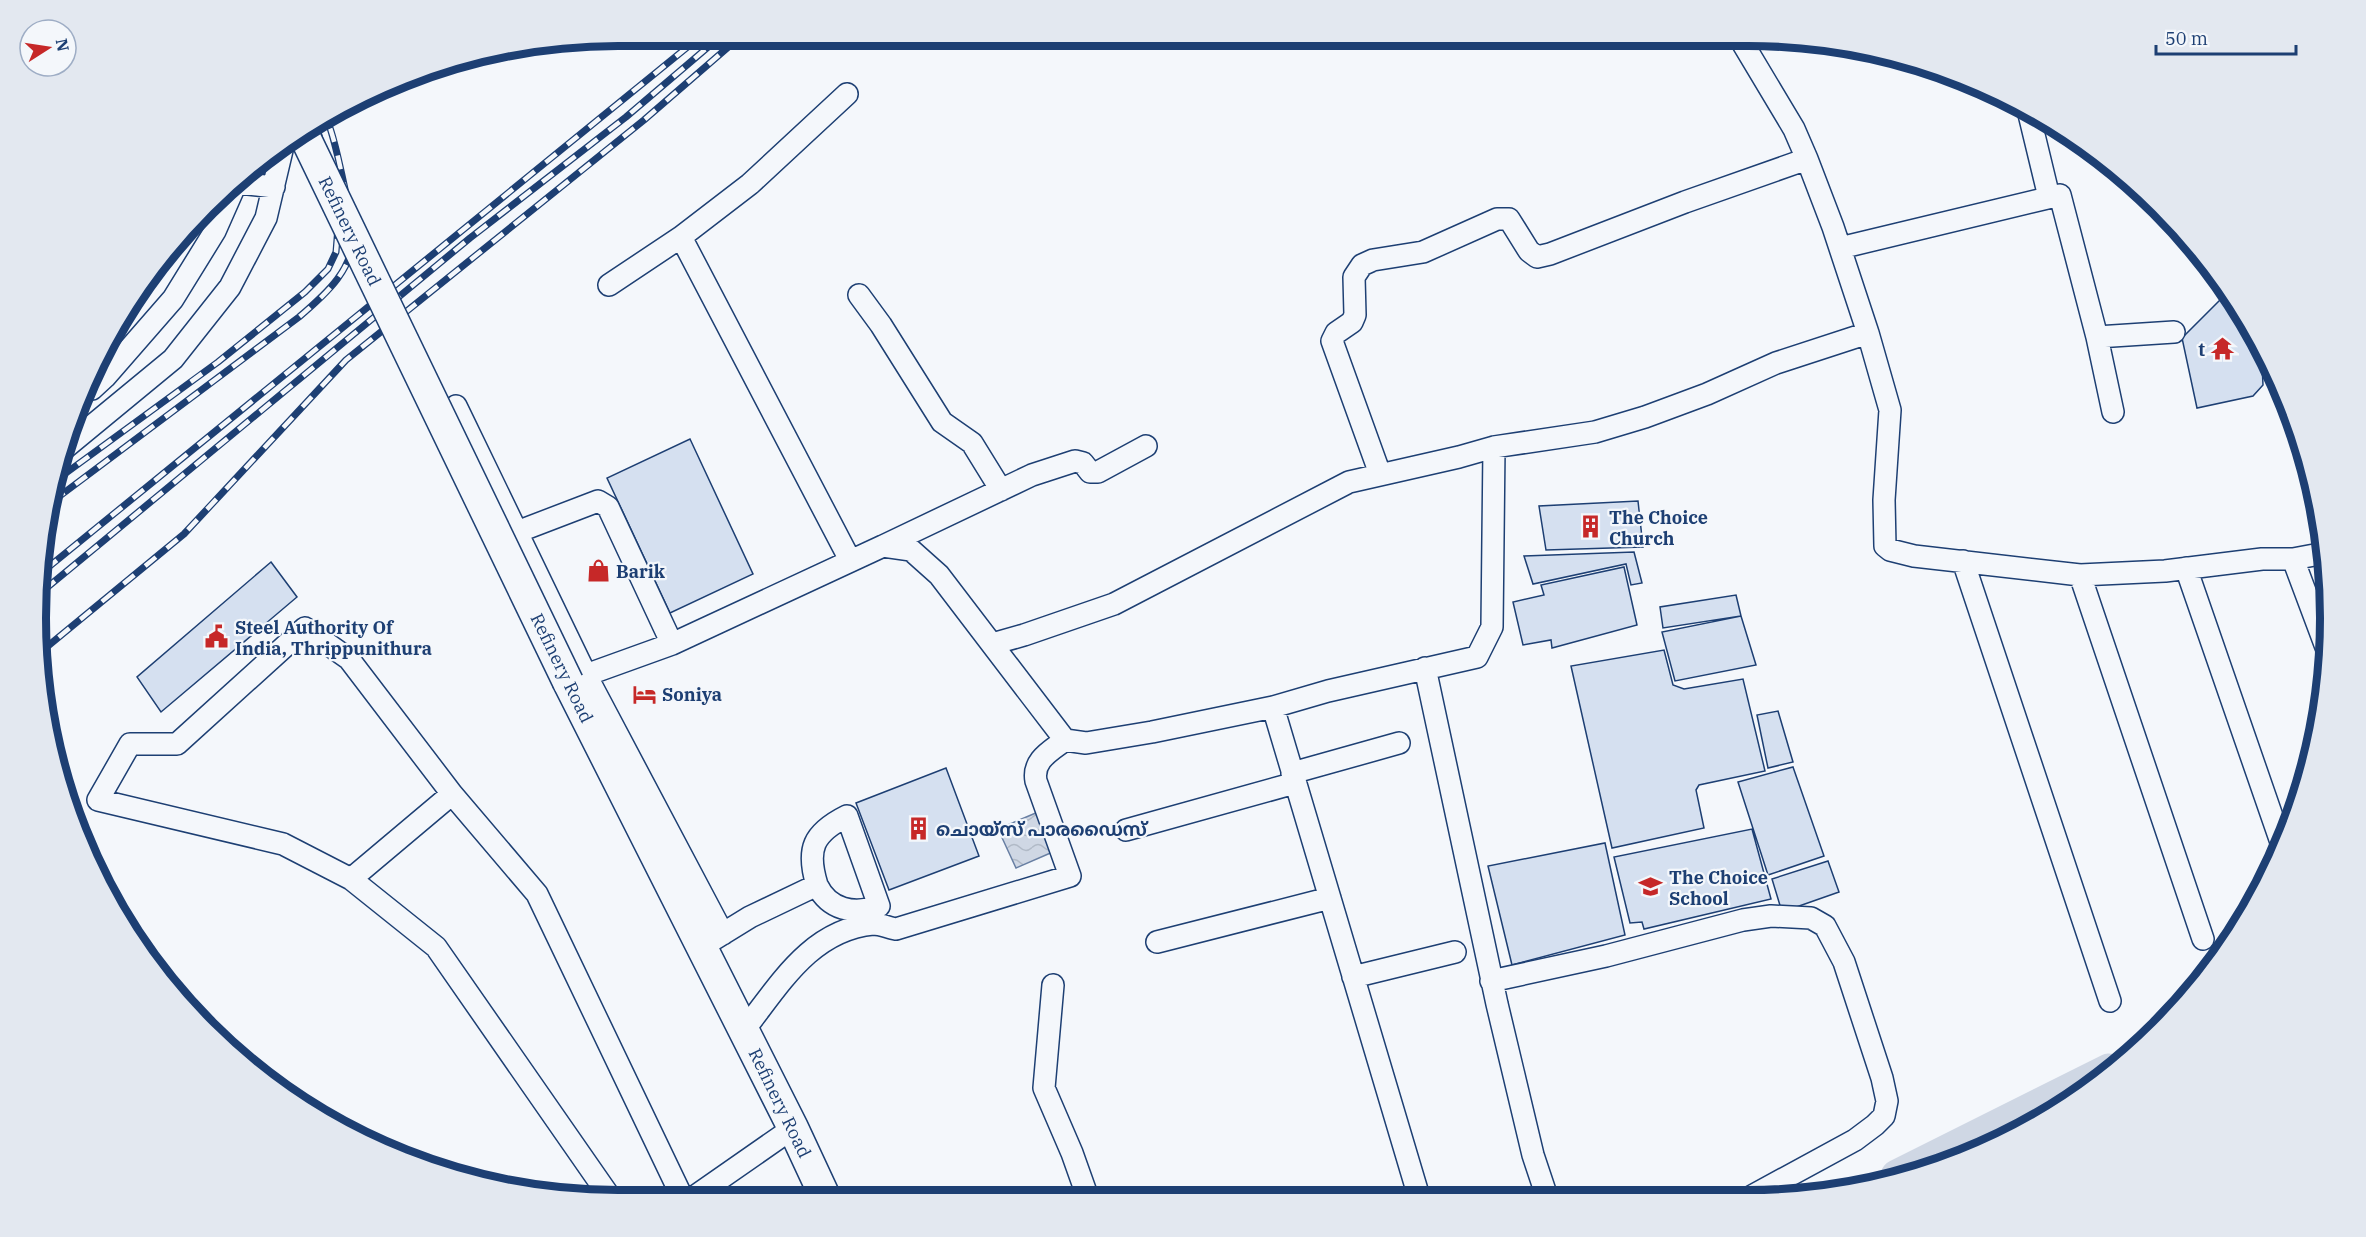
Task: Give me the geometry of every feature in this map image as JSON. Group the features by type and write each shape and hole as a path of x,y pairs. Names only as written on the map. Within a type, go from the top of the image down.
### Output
{"highway":[{"name":"Refinery Road","path":"306,140 563,671 672,890 711,940 744,1030 822,1190"}],"street":[{"path":"1746,47 1780,103 1807,159 1868,333 1890,410 1884,500 1885,546 1890,550 1914,556 2080,575 2123,574 2293,559 2316,555"},
{"path":"609,285 681,237 750,184 848,93"},
{"path":"2031,121 2049,197"},
{"path":"76,439 172,359 230,287 266,218 280,158"},
{"path":"1380,474 1332,341 1336,333 1352,322 1356,315 1354,277 1362,265 1373,260 1423,252 1497,219 1509,219 1528,251 1537,257 1550,254 1685,201 1807,159"},
{"path":"246,184 274,187"},
{"path":"1839,248 2060,195 2097,337 2113,412"},
{"path":"97,385 173,299 215,231 229,200"},
{"path":"681,237 850,560"},
{"path":"859,295 942,422 972,443 1001,490"},
{"path":"2097,337 2174,332"},
{"path":"992,644 1114,604 1349,482 1494,447 1595,432 1707,394 1776,363 1868,333"},
{"path":"456,406 711,940 750,917 817,885"},
{"path":"586,675 672,644 1032,475 1076,461 1083,463 1090,472 1098,472 1146,446"},
{"path":"883,546 911,550 932,569 1065,740 1086,743 1273,707 1328,691 1477,657 1492,627 1494,447"},
{"path":"517,532 598,501 608,507 672,644"},
{"path":"2293,559 2319,629"},
{"path":"1963,561 2110,1001"},
{"path":"2186,568 2278,833"},
{"path":"2080,575 2203,939"},
{"path":"605,1190 436,947 351,879 283,844 98,800 130,744 177,744 305,628 349,659 452,794 537,894 679,1190"},
{"path":"1425,669 1491,981 1533,1155 1545,1190"},
{"path":"1273,707 1417,1190"},
{"path":"744,1030 802,957 826,939 874,924 896,929 1070,876 1034,772 1044,756 1065,740"},
{"path":"1126,830 1399,743"},
{"path":"351,879 452,794"},
{"path":"1157,942 1330,898"},
{"path":"1491,981 1606,956 1743,920 1771,916 1811,918 1826,926 1844,962 1882,1078 1887,1101 1884,1116 1855,1140 1764,1190"},
{"path":"1353,977 1455,952"},
{"path":"1053,985 1044,1088 1085,1190"},
{"path":"704,1190 793,1128"}],"water":[{"path":"1038,812 1055,851 1016,868 998,829"}],"building":[{"name":"t","path":"2222,299 2261,366 2263,385 2253,396 2197,408 2182,338"},
{"path":"690,439 753,574 670,613 607,478"},
{"name":"The Choice Church","path":"1638,501 1643,547 1546,550 1539,506"},
{"path":"1634,552 1642,583 1631,585 1626,564 1533,584 1524,556"},
{"name":"Steel Authority Of India, Thrippunithura","path":"271,562 297,597 161,712 137,677"},
{"path":"1624,567 1637,625 1552,648 1551,640 1523,645 1513,602 1544,595 1541,585"},
{"path":"1736,595 1741,616 1663,628 1660,607"},
{"path":"1741,616 1756,665 1675,681 1662,632"},
{"name":"The Choice School","path":"1664,650 1673,685 1684,689 1743,679 1765,771 1699,785 1696,790 1704,828 1612,848 1571,666"},
{"path":"1778,711 1793,762 1768,768 1757,715"},
{"name":"The Choice School","path":"1793,767 1824,856 1768,875 1738,782"},
{"name":"ചൊയ്സ് പാരഡൈസ്","path":"946,768 979,856 889,890 856,803"},
{"name":"The Choice School","path":"1752,829 1771,899 1644,929 1642,922 1630,923 1614,857"},
{"name":"The Choice School","path":"1605,843 1625,935 1512,965 1488,866"},
{"name":"The Choice School","path":"1828,861 1839,892 1782,912 1772,879"}],"waterway":[{"path":"1926,1162 2075,1087"}],"railway":[{"path":"49,566 687,47"},
{"path":"48,587 470,238 626,117 708,47"},
{"path":"47,646 184,534 346,360 644,120 728,47"},
{"path":"60,496 299,317 337,279 350,256 353,230 338,156 329,125"},
{"path":"65,474 218,362 305,292 328,269 336,252 338,227 333,188 318,132"}],"place":[{"name":"t","path":"2223,349"},
{"name":"The Choice Church","path":"1591,527"},
{"name":"Barik","path":"598,571"},
{"name":"Steel Authority Of India, Thrippunithura","path":"217,637"},
{"name":"Soniya","path":"644,694"},
{"name":"ചൊയ്സ് പാരഡൈസ്","path":"918,829"},
{"name":"The Choice School","path":"1651,887"}]}
